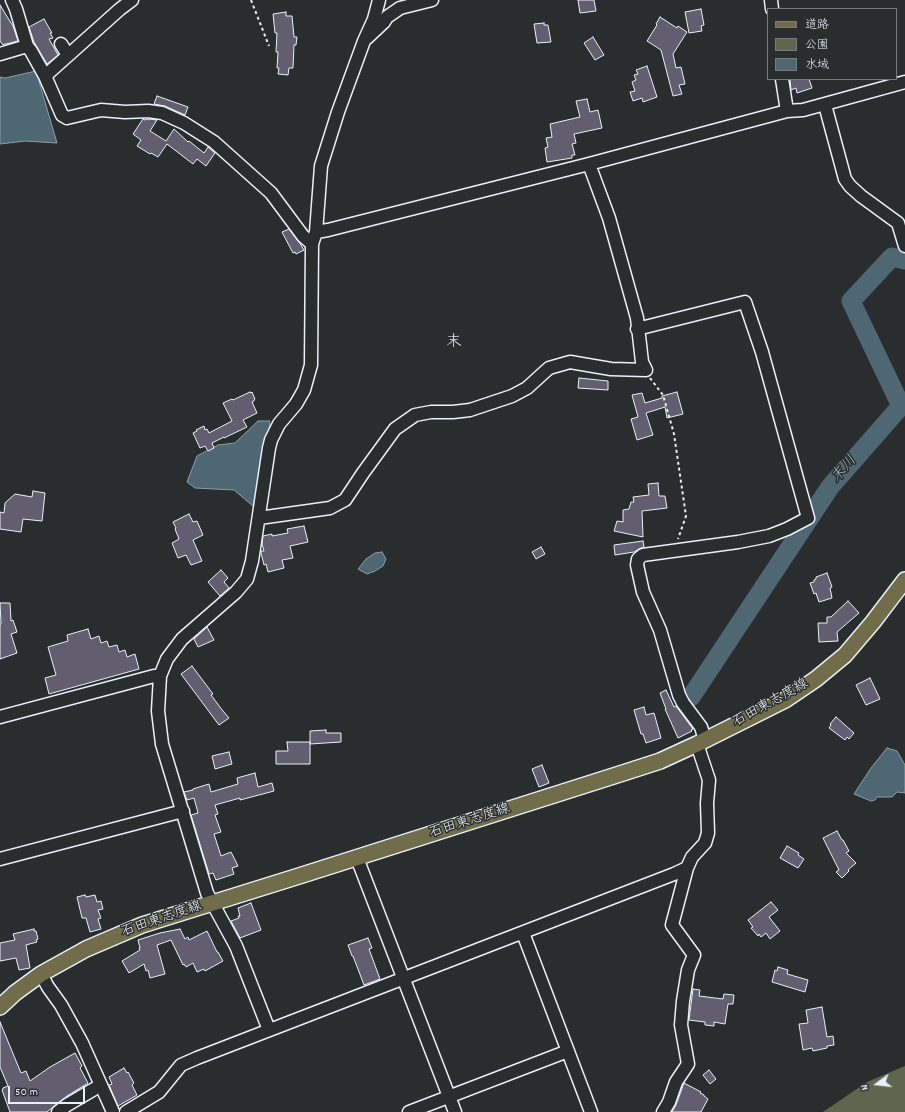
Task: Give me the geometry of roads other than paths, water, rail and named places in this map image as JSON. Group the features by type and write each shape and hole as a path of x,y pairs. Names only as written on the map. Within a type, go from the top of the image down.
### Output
{"main road":[{"name":"石田東志度線","path":"0,1007 15,993 42,974 86,949 142,924 357,858 660,761 701,742 785,700 816,679 845,655 873,622 905,580"}],"street":[{"path":"12,0 16,9 24,40 45,76 62,115 67,118 101,110 125,112 148,111 162,113 191,127 214,142 270,193 303,236 312,244"},
{"path":"45,76 68,55 117,4 132,0"},
{"path":"269,1030 236,946 207,893 162,744 158,711 160,676 167,659 182,639 236,592 247,579 252,561 271,440 279,424 296,404 304,390 311,365 312,244 316,232 321,166 338,112 374,19 379,0"},
{"path":"364,42 387,17 400,8 432,0"},
{"path":"62,44 68,55"},
{"path":"0,54 27,46"},
{"path":"782,80 787,111"},
{"path":"316,232 589,164 787,111 803,110 825,105 905,82"},
{"path":"825,105 845,179 861,196 898,223 905,246"},
{"path":"259,518 330,508 345,500 395,429 415,415 431,412 470,410 512,396 527,388 549,368 570,362 611,369 646,370 642,362 636,318 609,218 589,164"},
{"path":"638,329 745,302 762,352 808,518 769,536 738,542 643,555 638,559 637,565 643,592 660,630 679,695 701,727 701,742 708,780 708,833 705,843 692,857 687,868 672,925 694,956 688,970 682,1007 681,1025 688,1064 676,1082 669,1102 663,1112"},
{"path":"0,717 154,676 160,676"},
{"path":"0,859 183,811"},
{"path":"357,858 455,1112"},
{"path":"126,1112 160,1092 180,1065 687,868"},
{"path":"523,933 591,1112"},
{"path":"42,974 48,987 61,1005 82,1043 113,1112"},
{"path":"409,1112 568,1051"},
{"path":"58,1112 101,1085"}],"water":[{"path":"36,71 57,143 25,141 0,144 0,77 5,78"},
{"path":"258,421 270,421 260,512 234,490 195,488 187,482 197,456 218,445 235,443"},
{"path":"382,552 386,559 383,566 367,574 358,569 366,559 375,553"},
{"path":"887,748 897,751 905,765 905,793 897,792 892,797 877,797 875,800 871,801 854,794 871,768"}],"waterway":[{"name":"末川","path":"691,697 830,487 901,406 851,301 892,257 905,260"}],"district":[{"name":"末","path":"454,344"}]}
